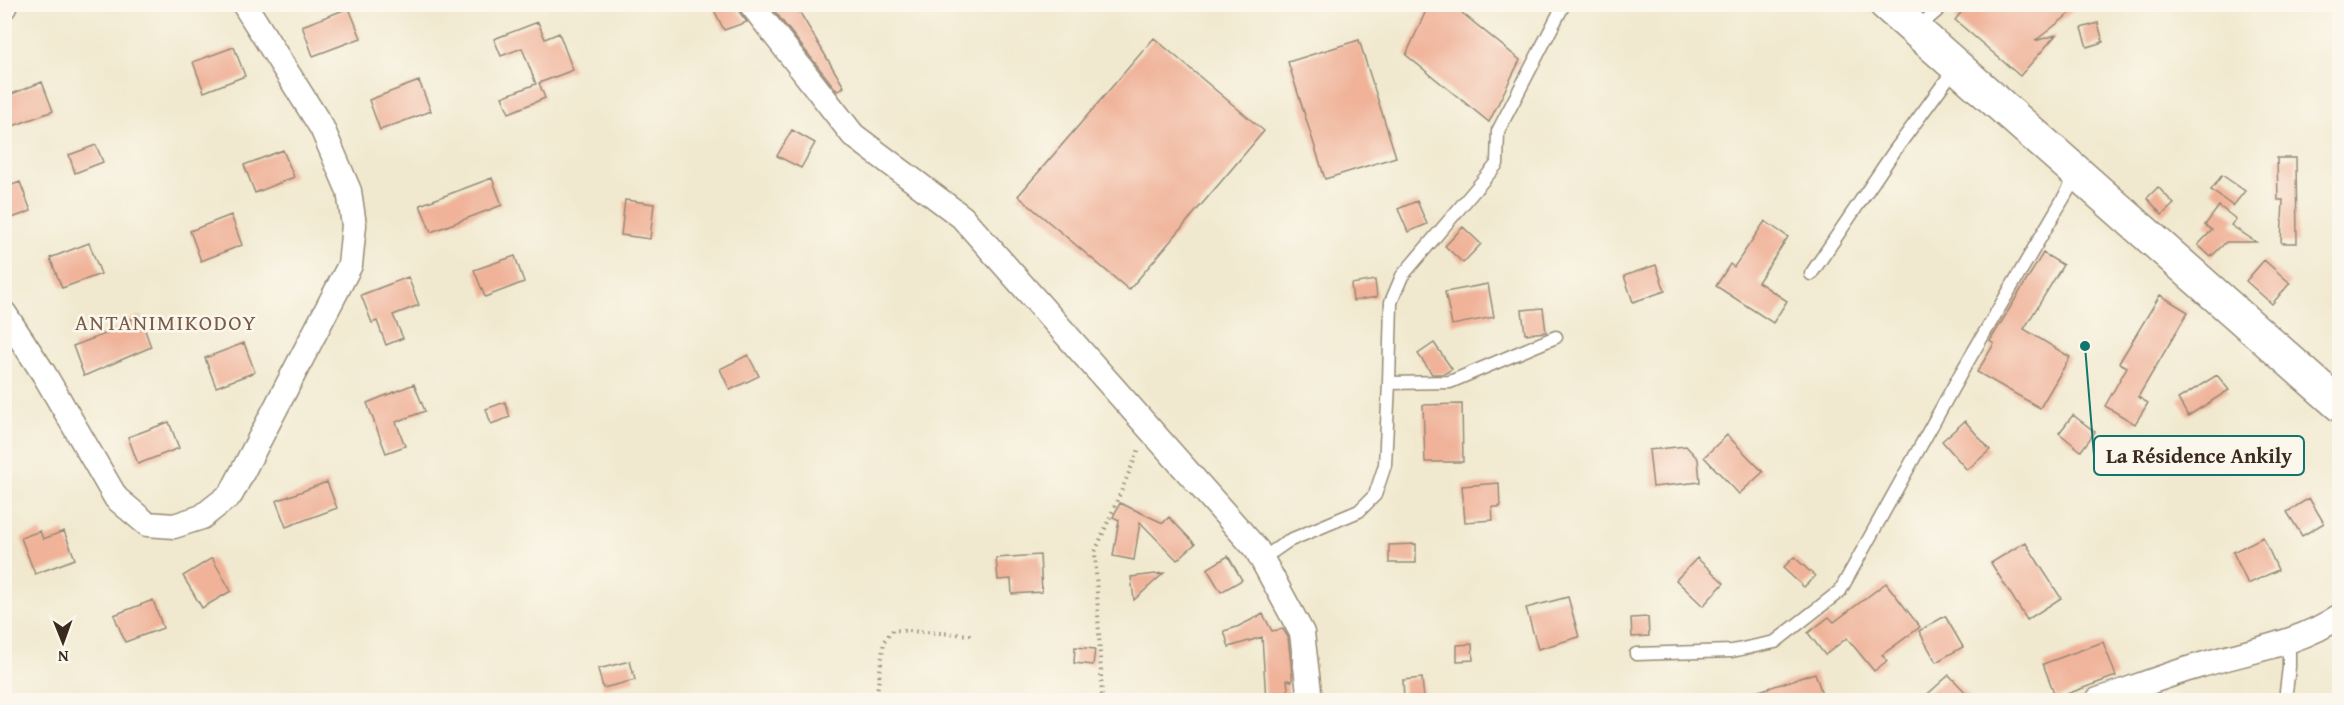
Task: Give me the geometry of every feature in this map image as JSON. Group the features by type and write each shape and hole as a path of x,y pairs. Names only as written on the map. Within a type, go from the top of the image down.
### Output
{"main road":[{"path":"1886,4 2340,405"}],"street":[{"path":"4,312 44,374 116,498 147,524 174,526 202,518 231,494 350,265 354,225 349,191 322,128 244,4"},
{"path":"751,4 853,135 962,217 1257,550 1302,633 1310,700"},
{"path":"2098,700 2198,666 2289,641 2322,627 2340,616"}],"lane":[{"path":"1262,559 1288,541 1359,511 1375,495 1385,465 1391,302 1402,276 1497,164 1498,131 1564,4"},
{"path":"1915,30 1945,4"},
{"path":"1811,274 1893,153 1957,66"},
{"path":"1636,654 1732,651 1775,642 1840,591 1960,373 2077,174"},
{"path":"1389,384 1450,382 1556,337"},
{"path":"2284,700 2289,667 2289,641"}],"path":[{"path":"1105,700 1102,696 1095,552 1148,427"},
{"path":"876,700 884,641 893,630 971,635"}],"building":[{"path":"711,4 737,4 739,12 747,22 724,30"},
{"path":"769,4 795,4 844,87 837,91"},
{"path":"1429,4 1451,4 1520,60 1489,122 1406,55"},
{"path":"1968,4 2082,4 2035,41 2056,35 2020,76 1955,20"},
{"path":"349,8 361,38 313,56 302,26"},
{"path":"538,22 545,39 559,33 573,70 539,83 545,98 509,113 502,97 536,84 522,48 501,56 494,39"},
{"path":"2098,23 2103,42 2087,47 2081,28"},
{"path":"1154,38 1264,131 1129,290 1018,196"},
{"path":"1359,40 1396,157 1325,179 1288,62"},
{"path":"234,47 245,76 204,92 193,62"},
{"path":"419,81 431,111 380,130 369,100"},
{"path":"42,82 53,111 13,126 4,104 4,97"},
{"path":"792,130 815,143 801,168 777,156"},
{"path":"96,145 103,162 75,173 69,155"},
{"path":"283,150 294,177 255,193 244,165"},
{"path":"2277,158 2296,158 2297,243 2281,243 2283,200 2278,200"},
{"path":"2222,175 2245,191 2233,206 2211,190"},
{"path":"492,178 502,205 431,232 420,205"},
{"path":"20,182 31,211 4,221 4,188"},
{"path":"2158,187 2174,204 2162,215 2147,198"},
{"path":"625,200 654,204 650,239 621,235"},
{"path":"1417,201 1427,224 1408,232 1398,209"},
{"path":"2219,206 2236,219 2231,225 2256,242 2226,242 2211,257 2198,245 2212,230 2205,225"},
{"path":"231,215 242,245 201,261 190,231"},
{"path":"1765,221 1788,237 1758,282 1787,301 1773,323 1716,286 1730,264 1734,267"},
{"path":"1463,227 1481,244 1463,263 1445,246"},
{"path":"89,243 101,274 62,288 50,258"},
{"path":"2043,253 2063,265 2024,329 2070,357 2040,408 1977,372 1994,344 1990,341"},
{"path":"515,256 524,282 485,297 474,270"},
{"path":"2264,260 2290,283 2272,304 2246,281"},
{"path":"1656,265 1665,291 1633,302 1624,276"},
{"path":"408,277 419,305 393,315 403,338 386,345 377,321 372,323 361,295"},
{"path":"1375,280 1377,297 1353,301 1351,284"},
{"path":"1488,284 1494,317 1452,325 1445,292"},
{"path":"2160,295 2188,312 2138,397 2148,403 2135,424 2105,406 2127,367 2119,363"},
{"path":"1543,308 1546,332 1525,334 1522,310"},
{"path":"140,316 151,347 84,376 73,346 126,326 124,322"},
{"path":"244,343 255,372 216,387 205,358"},
{"path":"1434,343 1452,369 1444,374 1432,374 1418,354"},
{"path":"748,355 759,376 730,390 720,369"},
{"path":"2217,375 2229,390 2188,416 2178,399"},
{"path":"414,384 425,411 396,422 405,446 386,453 367,403"},
{"path":"505,402 510,417 491,424 486,409"},
{"path":"1462,404 1463,462 1425,462 1423,405"},
{"path":"2073,415 2095,432 2081,451 2059,433"},
{"path":"1965,421 1990,450 1967,470 1942,441"},
{"path":"169,422 179,448 138,464 128,437"},
{"path":"1727,435 1763,472 1739,494 1704,457"},
{"path":"1686,446 1698,459 1700,482 1653,487 1649,450"},
{"path":"327,482 337,508 286,527 276,501"},
{"path":"1499,483 1500,507 1492,507 1493,520 1465,522 1462,486"},
{"path":"2309,498 2324,523 2302,536 2287,512"},
{"path":"1120,503 1163,523 1169,517 1195,544 1177,560 1140,522 1134,560 1113,556 1119,520 1113,517"},
{"path":"40,531 43,539 64,531 75,559 35,574 21,538"},
{"path":"2263,537 2278,570 2248,584 2233,552"},
{"path":"2025,542 2061,598 2027,620 1991,563"},
{"path":"1416,544 1416,563 1389,563 1389,545"},
{"path":"1040,555 1042,592 1012,594 1011,579 998,580 996,558"},
{"path":"1228,556 1242,580 1221,592 1207,569"},
{"path":"1794,557 1815,576 1804,587 1783,568"},
{"path":"212,558 231,591 202,608 183,576"},
{"path":"1697,558 1724,583 1703,606 1676,580"},
{"path":"1164,573 1134,600 1131,577"},
{"path":"1886,583 1920,627 1882,655 1887,661 1874,671 1847,638 1825,655 1808,633 1829,617 1834,622"},
{"path":"1568,597 1579,637 1538,649 1526,608"},
{"path":"153,600 163,628 125,642 114,615"},
{"path":"1263,614 1272,631 1283,629 1288,637 1292,674 1292,681 1287,680 1289,700 1266,700 1262,637 1229,647 1224,631"},
{"path":"1945,616 1963,647 1936,662 1919,631"},
{"path":"1648,617 1649,636 1632,637 1631,618"},
{"path":"2103,642 2116,676 2056,698 2043,664"},
{"path":"1472,644 1473,660 1457,661 1457,645"},
{"path":"1075,647 1095,649 1093,665 1074,663"},
{"path":"630,661 635,680 603,688 598,669"},
{"path":"1815,673 1824,700 1742,700 1741,697"},
{"path":"1949,675 1973,700 1921,700"},
{"path":"1422,678 1424,700 1404,700 1403,680"}],"place":[{"name":"La Résidence Ankily","path":"2085,346"}],"district":[{"name":"ANTANIMIKODOY","path":"166,322"}]}
